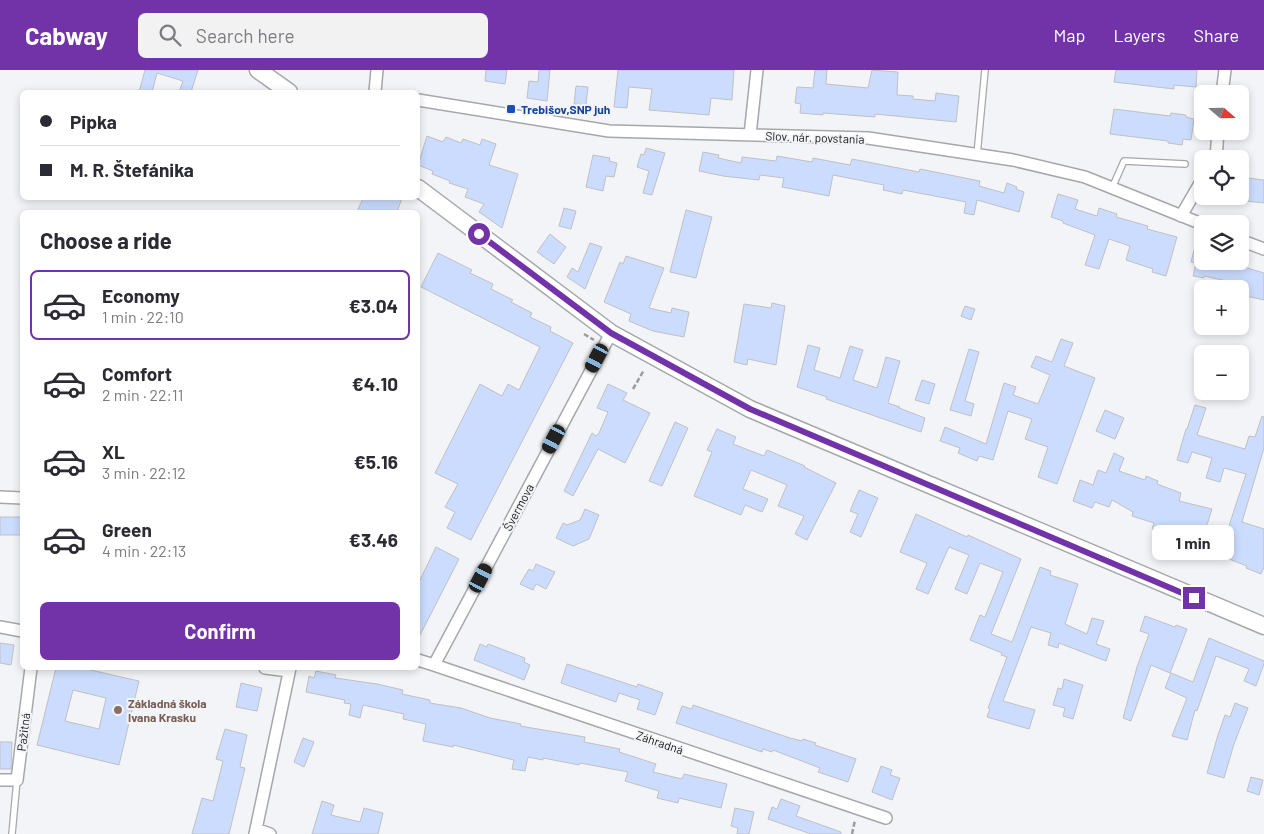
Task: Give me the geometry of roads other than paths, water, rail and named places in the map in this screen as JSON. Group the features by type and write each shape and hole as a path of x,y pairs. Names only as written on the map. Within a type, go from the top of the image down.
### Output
{"street":[{"path":"258,70 286,90"},
{"path":"375,90 377,70"},
{"path":"750,135 757,70"},
{"path":"1223,85 1225,70"},
{"name":"Slov. nár. povstania","path":"420,100 609,131 868,138 1013,160 1085,177 1194,221"},
{"path":"420,190 611,333 750,409 1264,626"},
{"path":"1181,216 1194,194"},
{"path":"1249,243 1264,249"},
{"name":"Švermova","path":"434,665 611,333"},
{"path":"0,497 20,498"},
{"path":"0,627 20,631"},
{"path":"420,661 434,665"},
{"name":"Záhradná","path":"434,665 886,818"},
{"name":"Pažitná","path":"17,780 31,670"},
{"path":"270,834 256,832 289,670"},
{"path":"0,780 17,780"}],"lane":[{"path":"977,155 985,70"},
{"path":"1112,188 1124,161 1185,164"},
{"path":"12,834 17,780"}],"place":[{"name":"Trebišov,SNP juh","path":"511,109"},
{"name":"Základná škola Ivana Krasku","path":"118,710"}]}
